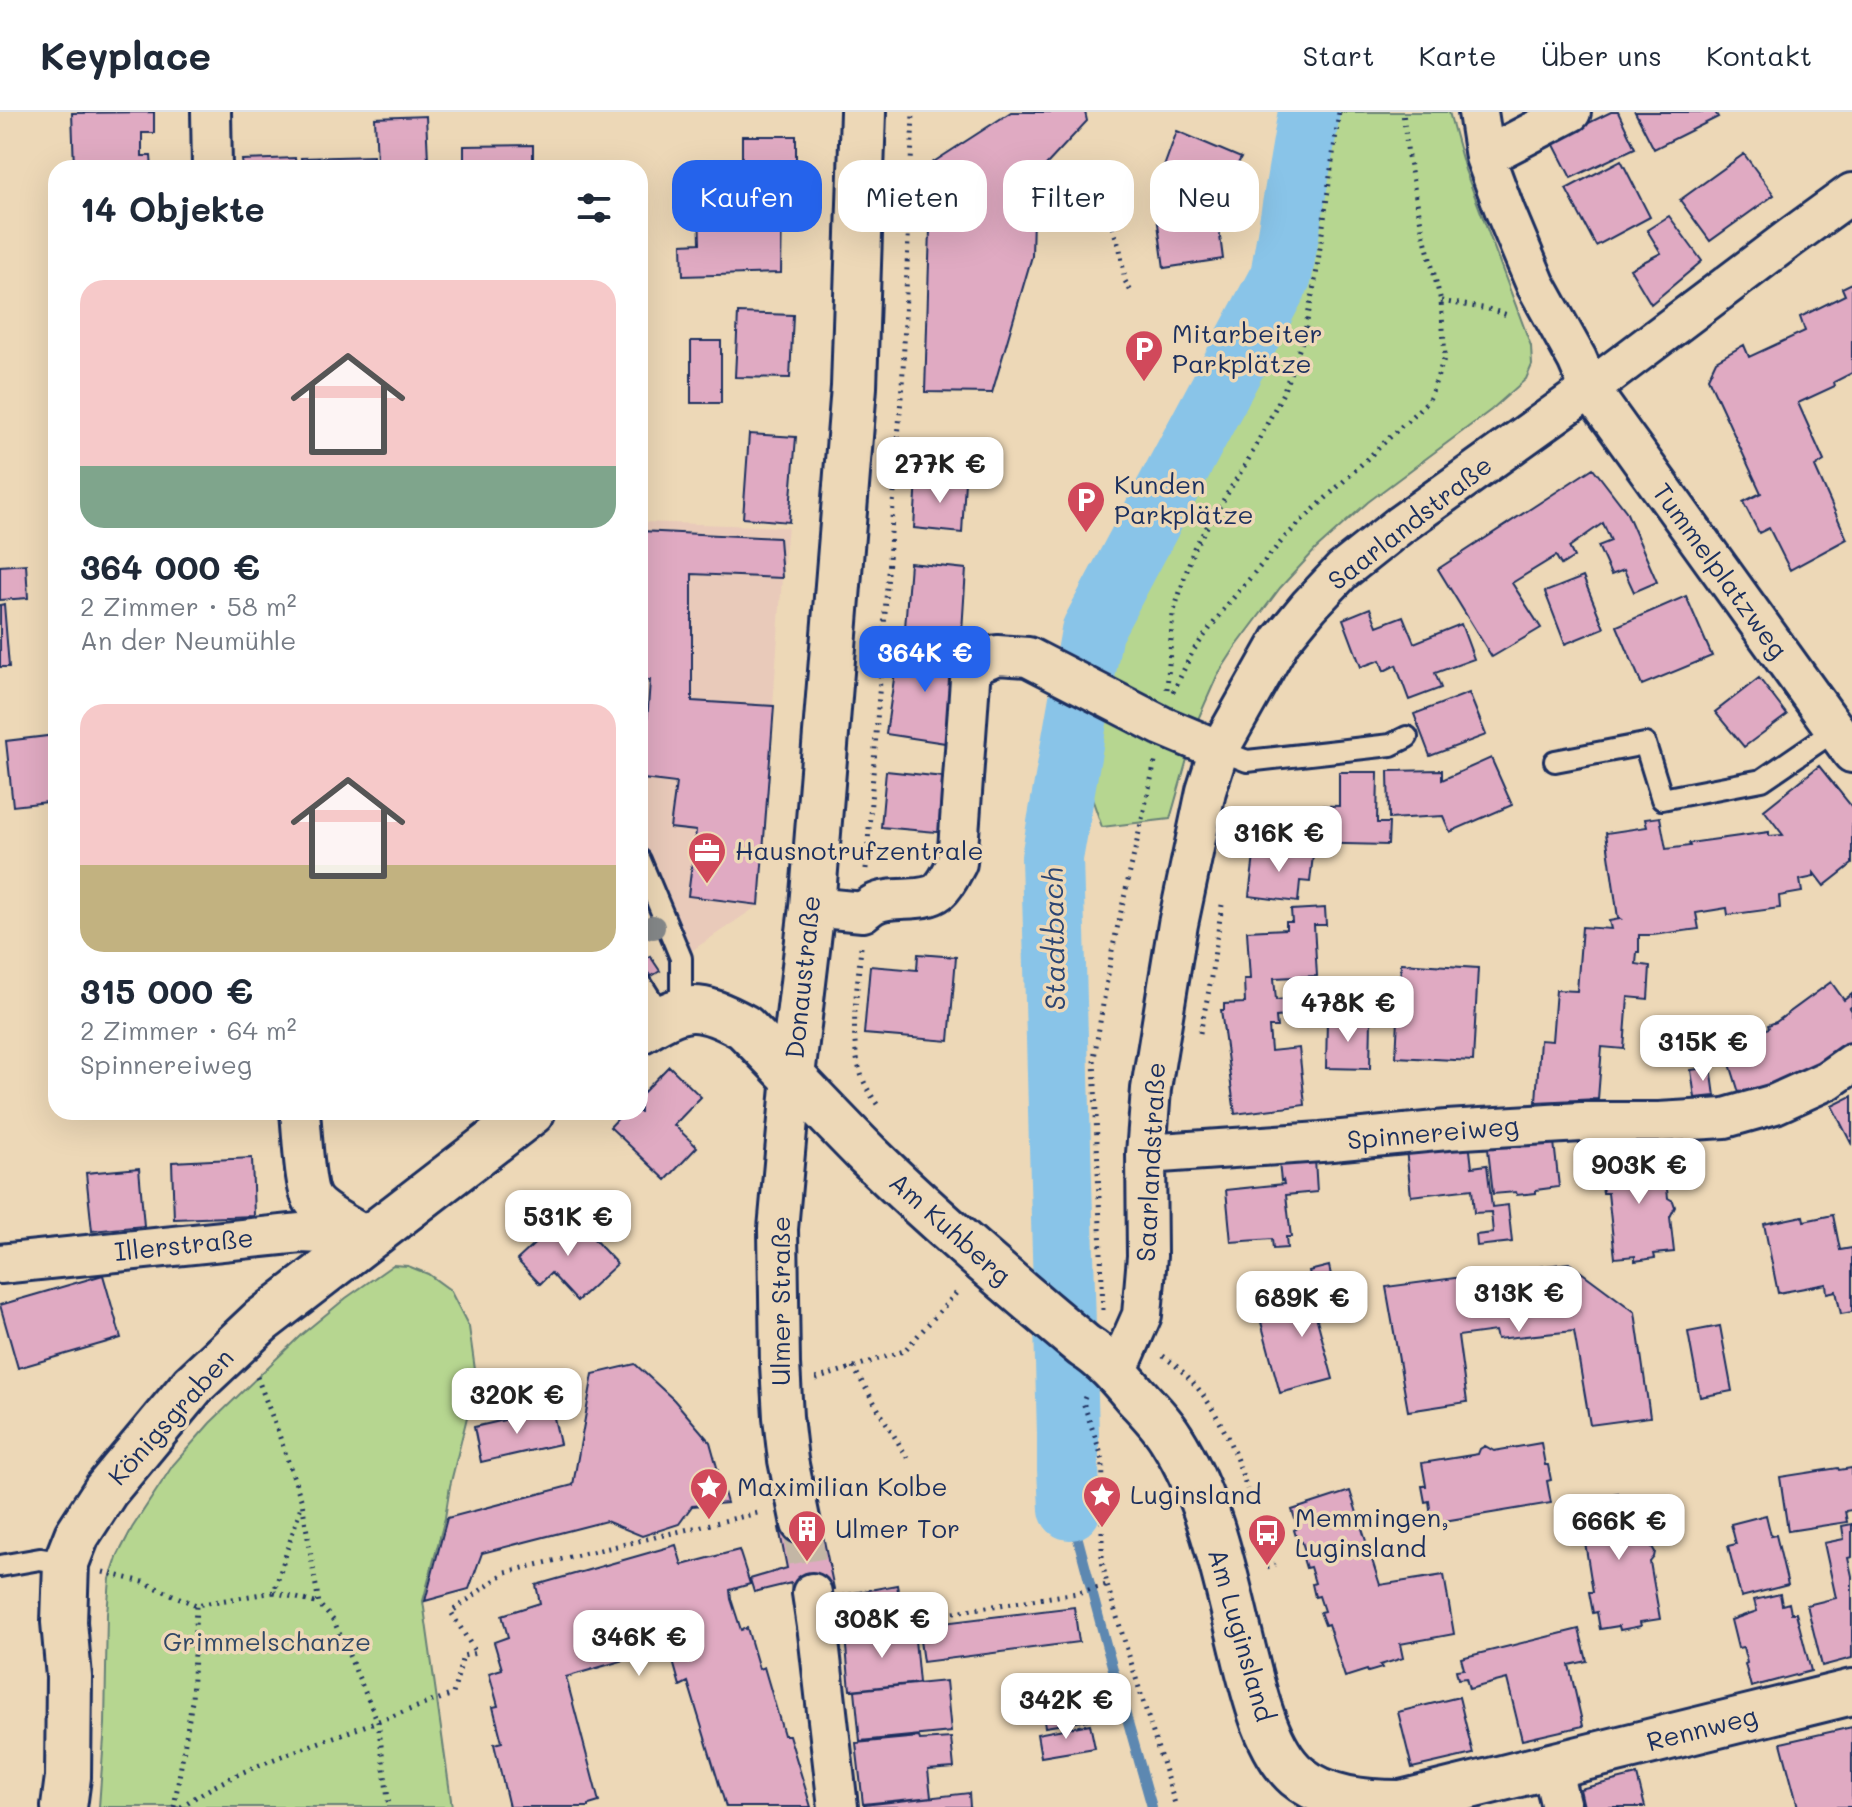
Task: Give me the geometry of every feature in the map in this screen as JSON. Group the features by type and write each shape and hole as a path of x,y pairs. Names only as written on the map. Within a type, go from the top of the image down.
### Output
{"street":[{"path":"211,112 212,160"},
{"name":"Donaustraße","path":"792,1076 812,907 854,387 863,112"},
{"name":"Tummelplatzweg","path":"1478,112 1485,157 1505,211 1536,285 1590,389 1844,742"},
{"path":"1485,157 1571,112"},
{"name":"Saarlandstraße","path":"1085,1346 1142,1315 1147,1256 1146,1154 1151,1089 1178,924 1206,791 1219,750 1281,640 1342,571 1400,525 1590,389 1852,193"},
{"path":"812,907 863,912 875,903 897,898 928,897 946,883 957,863 971,666 997,655 1028,657 1106,698 1164,717 1219,750"},
{"path":"656,1010 697,1009 718,1013 744,1027 792,1076"},
{"name":"Spinnereiweg","path":"1146,1154 1447,1130 1725,1118 1775,1104 1828,1080 1852,1063"},
{"name":"Am Kuhberg","path":"792,1076 948,1230 1085,1346"},
{"name":"Ulmer Straße","path":"792,1076 778,1229 781,1390 788,1460 798,1514"},
{"path":"301,1120 307,1185 312,1199 368,1239"},
{"name":"Königsgraben","path":"64,1807 68,1777 69,1677 64,1622 66,1563 77,1535 106,1490 193,1385 261,1321 522,1120"},
{"name":"Illerstraße","path":"0,1264 301,1233 368,1239"},
{"name":"Am Luginsland","path":"1085,1346 1170,1436 1185,1464 1206,1514 1265,1726 1283,1760 1319,1799"},
{"path":"812,1593 838,1807"},
{"name":"Rennweg","path":"1319,1799 1386,1805 1556,1786 1852,1692"}],"lane":[{"path":"1219,750 1247,761 1391,745 1407,737"},
{"path":"1555,761 1645,744 1662,799 1762,780 1844,742"},
{"path":"648,879 681,958 656,1010"},
{"path":"0,1566 40,1559 66,1563"}],"path":[{"path":"880,1109 860,1072 855,1039 903,371 913,112"},
{"path":"1176,1807 1107,1585 1102,1561 1103,1460 1083,1402 1085,1346 1104,1313 1094,1058 1112,951 1164,717 1173,614 1194,548 1251,455 1283,393 1304,336 1316,276 1339,112"},
{"path":"1164,717 1193,651 1228,604 1286,536 1429,400 1445,356 1441,301 1422,228 1403,112"},
{"path":"1114,232 1125,281 1133,295"},
{"path":"1199,1036 1217,946 1223,894"},
{"path":"781,1390 904,1351 957,1292"},
{"path":"242,1339 302,1502 319,1604 334,1621 378,1722 389,1807"},
{"path":"1160,1354 1178,1366 1201,1391 1234,1448 1247,1489"},
{"path":"853,1367 908,1459"},
{"path":"274,1592 302,1502"},
{"path":"181,1807 230,1777 453,1694 463,1656 476,1653 451,1612 506,1572 702,1527 798,1514"},
{"path":"66,1563 143,1582 196,1605 274,1592 319,1604"},
{"path":"1267,1567 1275,1564"},
{"path":"818,1633 1077,1593 1107,1585"},
{"path":"174,1807 192,1701 196,1605"}],"shaded area":[{"path":"648,522 788,527 759,905 681,958 648,894"}],"green space":[{"path":"1323,112 1449,112 1465,170 1531,346 1532,365 1526,379 1491,410 1368,502 1316,549 1280,588 1217,676 1199,717 1170,819 1102,827 1078,758 1109,651 1133,588 1281,318 1295,279"},
{"name":"Grimmelschanze","path":"393,1265 408,1266 428,1274 450,1290 469,1327 478,1391 469,1409 423,1601 452,1807 99,1807 110,1579 132,1528 173,1465 210,1423 301,1335"}],"building":[{"path":"154,112 154,133 142,133 142,156 151,156 151,160 74,160 72,113"},
{"path":"1011,112 1085,112 1087,121 1051,160 1003,160 1003,232 1033,232 1032,256 992,393 925,392 930,232 987,232 987,160 937,160"},
{"path":"1611,112 1618,112 1635,148 1571,178 1552,141"},
{"path":"1635,112 1715,112 1718,117 1654,149"},
{"path":"426,116 428,160 377,160 375,118"},
{"path":"1177,131 1241,158 1240,160 1166,160"},
{"path":"742,136 796,136 796,160 742,160"},
{"path":"533,145 533,160 464,160 464,146"},
{"path":"1744,154 1774,195 1710,241 1680,200"},
{"path":"373,156 373,160 301,160"},
{"path":"295,158 295,160 242,160"},
{"path":"1621,160 1650,217 1596,246 1566,189"},
{"path":"1669,216 1702,261 1651,304 1630,269 1661,253 1647,230"},
{"path":"700,232 782,232 781,273 683,276 682,244 700,243"},
{"path":"1159,232 1220,232 1223,259 1164,268"},
{"path":"1852,283 1852,373 1834,382 1835,386 1798,403 1824,461 1815,467 1847,539 1790,570 1769,528 1759,533 1743,502 1761,493 1708,378 1716,361 1744,345 1749,357 1805,331 1800,317 1845,295 1842,288"},
{"path":"738,313 793,315 790,378 735,377"},
{"path":"691,341 721,341 721,403 691,403"},
{"path":"749,434 796,437 789,522 743,518"},
{"path":"1593,468 1626,511 1657,582 1634,592 1624,570 1611,575 1598,546 1611,541 1603,523 1569,547 1574,557 1561,565 1556,556 1512,583 1541,628 1492,657 1438,569"},
{"path":"917,477 965,481 962,533 914,528"},
{"path":"648,531 779,538 782,578 692,574 692,701 774,706 759,905 688,896 696,831 670,828 676,783 648,780"},
{"path":"910,563 966,569 962,631 905,628"},
{"path":"26,564 28,598 0,600 0,566"},
{"path":"1583,577 1604,628 1565,644 1545,592"},
{"path":"1686,596 1712,656 1642,685 1617,626"},
{"path":"4,604 9,667 0,667 0,605"},
{"path":"1370,608 1377,626 1403,616 1414,643 1461,624 1474,659 1435,673 1441,688 1409,700 1396,665 1384,671 1380,660 1361,667 1343,619"},
{"path":"899,644 962,651 952,744 886,734"},
{"path":"1759,678 1787,715 1744,747 1715,712"},
{"path":"1469,693 1486,735 1430,756 1414,714"},
{"path":"48,736 48,802 13,806 6,741"},
{"path":"1491,758 1512,805 1450,832 1443,816 1389,819 1388,771 1442,770 1442,780"},
{"path":"1819,766 1852,807 1852,864 1824,886 1814,873 1814,877 1800,880 1802,892 1779,896 1780,908 1728,915 1727,908 1696,913 1699,929 1639,935 1636,964 1650,966 1648,999 1628,997 1624,1049 1602,1047 1598,1099 1536,1102 1540,1040 1552,1041 1556,990 1577,991 1582,927 1611,929 1609,921 1620,919 1606,833 1647,827 1645,819 1660,817 1666,849 1769,832 1769,836 1783,835 1764,810"},
{"path":"886,771 953,778 947,833 881,827"},
{"path":"1339,772 1378,772 1377,823 1389,823 1388,845 1302,843 1302,805 1339,806"},
{"path":"1255,848 1313,855 1310,882 1300,881 1298,902 1249,896"},
{"path":"1325,908 1326,925 1314,925 1317,976 1274,978 1276,1000 1286,999 1287,1016 1276,1017 1277,1027 1269,1027 1271,1051 1299,1048 1305,1105 1235,1114 1221,1010 1224,1010 1224,1004 1245,1003 1244,979 1250,979 1247,931 1286,929 1286,922 1292,922 1291,910"},
{"path":"918,954 956,957 949,1041 864,1034 870,966 917,970"},
{"path":"650,956 660,971 648,978"},
{"path":"1401,963 1478,968 1473,1061 1396,1057"},
{"path":"1831,982 1844,1000 1852,994 1852,1045 1810,1076 1741,1099 1725,1048 1707,1052 1701,1026 1734,1019 1738,1039 1769,1028 1768,1025"},
{"path":"1327,1019 1371,1020 1370,1069 1326,1068"},
{"path":"669,1066 701,1097 674,1125 697,1147 666,1180 610,1127 617,1120 648,1120 648,1088"},
{"path":"1711,1067 1715,1096 1695,1098 1691,1070"},
{"path":"1852,1096 1852,1145 1832,1106"},
{"path":"1553,1133 1559,1187 1536,1190 1536,1193 1493,1194 1487,1140"},
{"path":"1469,1142 1472,1167 1487,1165 1492,1207 1508,1205 1512,1242 1477,1246 1476,1235 1493,1233 1491,1212 1474,1213 1472,1189 1411,1196 1406,1149"},
{"path":"1663,1153 1668,1198 1675,1207 1670,1217 1674,1252 1654,1254 1655,1258 1635,1261 1635,1256 1615,1258 1608,1193 1603,1193 1601,1179 1606,1179 1604,1159"},
{"path":"252,1158 254,1216 174,1219 172,1162"},
{"path":"1315,1159 1317,1192 1286,1195 1291,1237 1286,1237 1287,1248 1273,1249 1272,1239 1231,1242 1226,1190 1284,1184 1279,1163"},
{"path":"139,1168 144,1226 92,1231 86,1173"},
{"path":"569,1212 617,1264 577,1301 551,1273 540,1284 517,1260"},
{"path":"1833,1215 1840,1250 1852,1248 1852,1312 1841,1314 1836,1291 1827,1293 1826,1284 1778,1293 1764,1224 1803,1216 1804,1221"},
{"path":"1569,1263 1635,1312 1650,1417 1590,1425 1574,1331 1497,1339 1495,1331 1458,1336 1467,1402 1408,1411 1386,1287"},
{"path":"1329,1266 1338,1308 1315,1312 1333,1379 1280,1393 1261,1322 1298,1312 1297,1306 1316,1301 1309,1271"},
{"path":"103,1275 121,1338 18,1368 0,1305"},
{"path":"1720,1326 1732,1391 1700,1397 1688,1332"},
{"path":"635,1364 674,1400 710,1442 727,1503 692,1506 679,1524 642,1536 606,1521 482,1553 469,1589 425,1601 447,1518 573,1485 593,1374"},
{"path":"552,1409 560,1444 481,1462 474,1427"},
{"path":"1541,1443 1551,1480 1547,1481 1551,1503 1432,1523 1429,1501 1425,1502 1422,1486 1426,1486 1422,1463 1478,1454 1485,1446 1494,1451"},
{"path":"1852,1468 1852,1510 1845,1511 1847,1522 1788,1531 1780,1477"},
{"path":"1350,1491 1380,1585 1444,1575 1454,1634 1400,1644 1403,1658 1380,1665 1382,1668 1345,1677 1328,1624 1325,1625 1320,1612 1324,1611 1319,1596 1315,1597 1312,1584 1315,1583 1310,1567 1306,1568 1302,1542 1298,1543 1294,1530 1298,1528 1292,1510"},
{"path":"1618,1493 1619,1498 1639,1495 1647,1543 1655,1552 1650,1562 1660,1619 1640,1622 1641,1626 1620,1630 1619,1626 1600,1629 1589,1592 1593,1592 1585,1542 1581,1543 1577,1523 1582,1522 1579,1505 1599,1502 1598,1497"},
{"path":"1766,1515 1771,1536 1776,1535 1788,1585 1741,1597 1728,1546 1736,1544 1731,1524"},
{"name":"Ulmer Tor","path":"820,1521 834,1589 793,1597 791,1583 754,1592 750,1579 787,1568 779,1528"},
{"path":"1852,1524 1852,1557 1848,1558 1852,1576 1852,1658 1822,1666 1807,1605 1836,1598 1824,1543 1844,1539 1842,1526"},
{"path":"676,1545 682,1565 739,1550 750,1584 730,1590 731,1599 741,1630 747,1628 759,1669 764,1667 784,1735 789,1735 811,1807 726,1807 688,1682 680,1686 669,1647 566,1677 599,1802 589,1807 509,1807 494,1744 502,1742 493,1707 498,1706 489,1673 502,1669 494,1642 508,1637 502,1615 540,1603 536,1585"},
{"path":"897,1585 902,1614 842,1625 837,1596"},
{"path":"1780,1594 1782,1605 1789,1603 1791,1613 1796,1613 1811,1671 1751,1687 1743,1647 1738,1648 1731,1620 1757,1611 1754,1600"},
{"path":"1074,1607 1079,1642 923,1662 918,1626"},
{"path":"914,1629 919,1683 850,1690 845,1636"},
{"path":"1579,1629 1587,1661 1569,1665 1583,1726 1522,1740 1507,1679 1469,1689 1466,1678 1458,1679 1456,1670 1464,1669 1461,1658"},
{"path":"946,1681 951,1732 860,1741 855,1690"},
{"path":"1091,1694 1095,1719 1045,1727 1041,1702"},
{"path":"1459,1697 1473,1754 1412,1768 1398,1712"},
{"path":"1090,1724 1095,1748 1041,1757 1037,1734"},
{"path":"1852,1727 1852,1807 1798,1807 1781,1743"},
{"path":"919,1737 920,1740 951,1738 954,1768 928,1770 931,1797 863,1804 856,1743"},
{"path":"1637,1775 1645,1807 1584,1807 1580,1789"},
{"path":"969,1793 970,1807 864,1805"}],"waterway":[{"name":"Stadtbach","path":"1070,1509 1052,858 1092,631 1281,276 1309,112"},
{"name":"Stadtbach","path":"1070,1509 1152,1807"}],"tunnel":[{"path":"801,1524 812,1593"}],"place":[{"name":"Mitarbeiter Parkplätze","path":"1144,383"},
{"name":"Kunden Parkplätze","path":"1086,534"},
{"name":"Hausnotrufzentrale","path":"707,885"},
{"name":"Maximilian Kolbe","path":"709,1521"},
{"name":"Luginsland","path":"1102,1529"},
{"name":"Ulmer Tor","path":"807,1563"},
{"name":"Memmingen, Luginsland","path":"1267,1567"}]}
